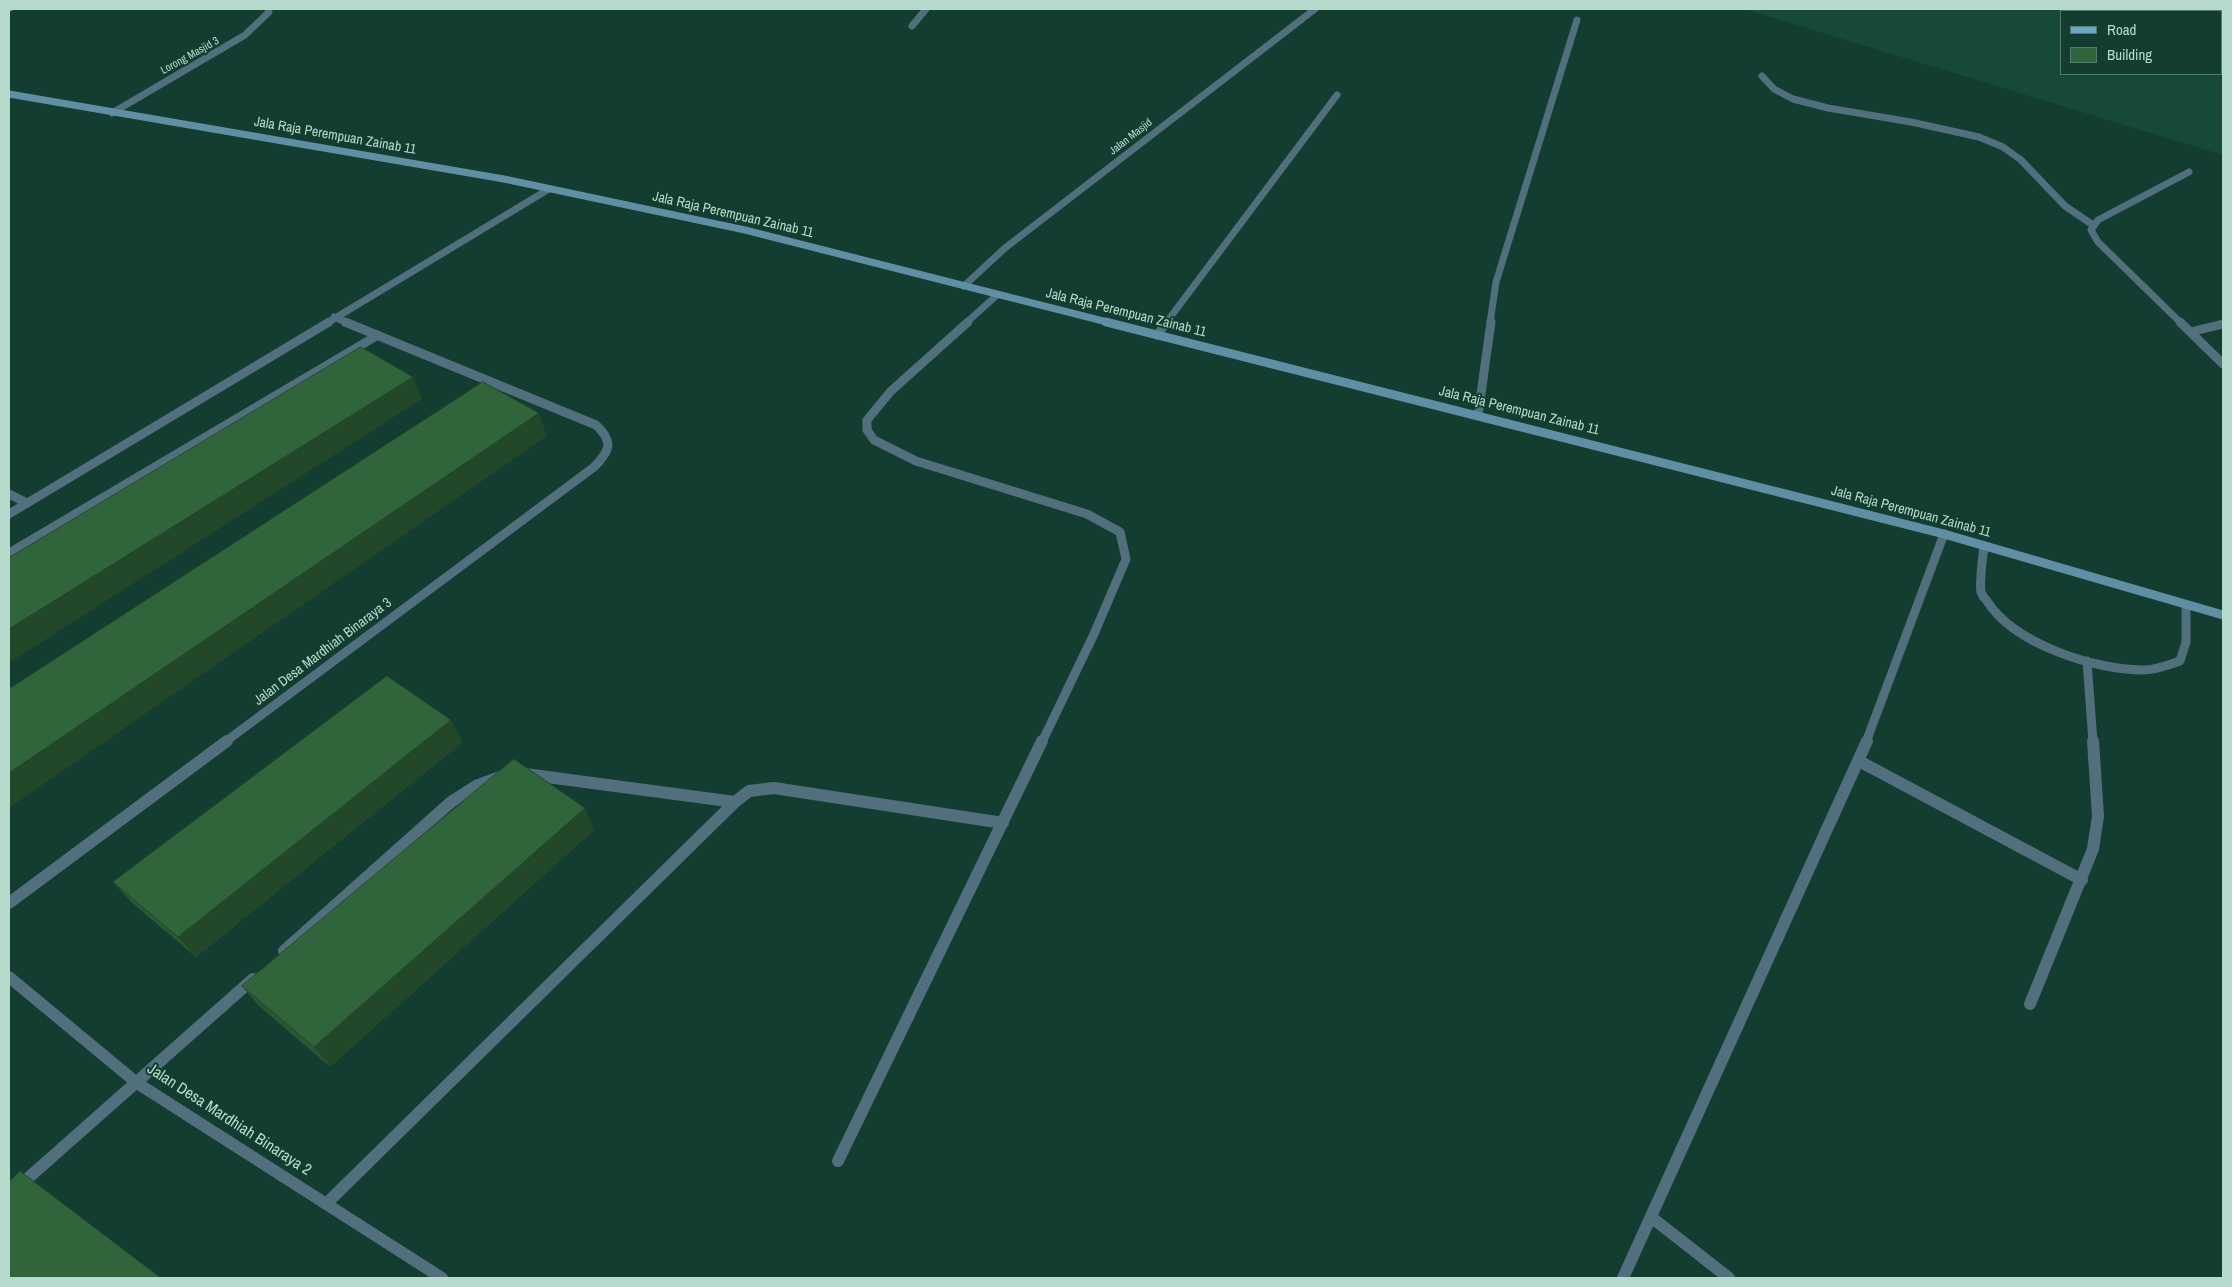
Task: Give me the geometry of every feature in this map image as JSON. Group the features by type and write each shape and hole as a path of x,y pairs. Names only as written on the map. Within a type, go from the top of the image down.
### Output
{"main road":[{"name":"Jala Raja Perempuan Zainab 11","path":"9,94 504,179 745,230 1944,534 2223,615"}],"street":[{"name":"Lorong Masjid 3","path":"112,113 245,35 262,21 269,12 268,9"},
{"path":"912,26 926,9"},
{"name":"Jalan Masjid","path":"964,286 1005,248 1315,9"},
{"path":"1478,415 1496,282 1577,20"},
{"path":"1762,76 1774,89 1793,99 1828,108 1911,122 1979,138 2003,147 2021,160 2065,206 2093,225"},
{"path":"1157,335 1337,94"},
{"path":"2093,225 2189,172"},
{"path":"9,514 549,189"},
{"path":"2093,225 2093,236 2098,242 2223,364"},
{"path":"838,1161 1094,634 1126,559 1120,532 1087,514 916,461 885,447 874,440 867,430 868,420 891,391 997,295"},
{"path":"334,317 378,335"},
{"path":"2190,332 2223,324"},
{"path":"9,553 378,335"},
{"name":"Jalan Desa Mardhiah Binaraya 3","path":"9,903 594,467 605,456 609,444 606,434 596,425 578,416 488,384 378,335"},
{"path":"9,494 27,504"},
{"path":"1623,1278 1859,761 1944,534"},
{"path":"1984,546 1981,592 2001,619 2035,640 2087,661 2117,670 2146,670 2180,661 2186,642 2186,605"},
{"path":"2030,1004 2093,849 2098,816 2087,661"},
{"path":"1859,761 2082,880"},
{"path":"276,958 451,802 471,788 492,778 515,774 537,775 735,802"},
{"path":"326,1204 735,802 749,791 774,788 1003,823"},
{"path":"9,1195 261,972"},
{"name":"Jalan Desa Mardhiah Binaraya 2","path":"9,977 137,1082 442,1278"},
{"path":"1651,1217 1729,1278"}],"shaded area":[{"path":"1744,9 2223,9 2223,155"}],"building":[{"path":"361,347 413,377 9,629 9,558"},
{"path":"483,382 539,413 9,773 9,689"},
{"path":"387,676 451,720 178,937 113,882"},
{"path":"514,759 585,808 314,1047 242,986"},
{"path":"20,1171 161,1278 9,1278 9,1182"}]}
